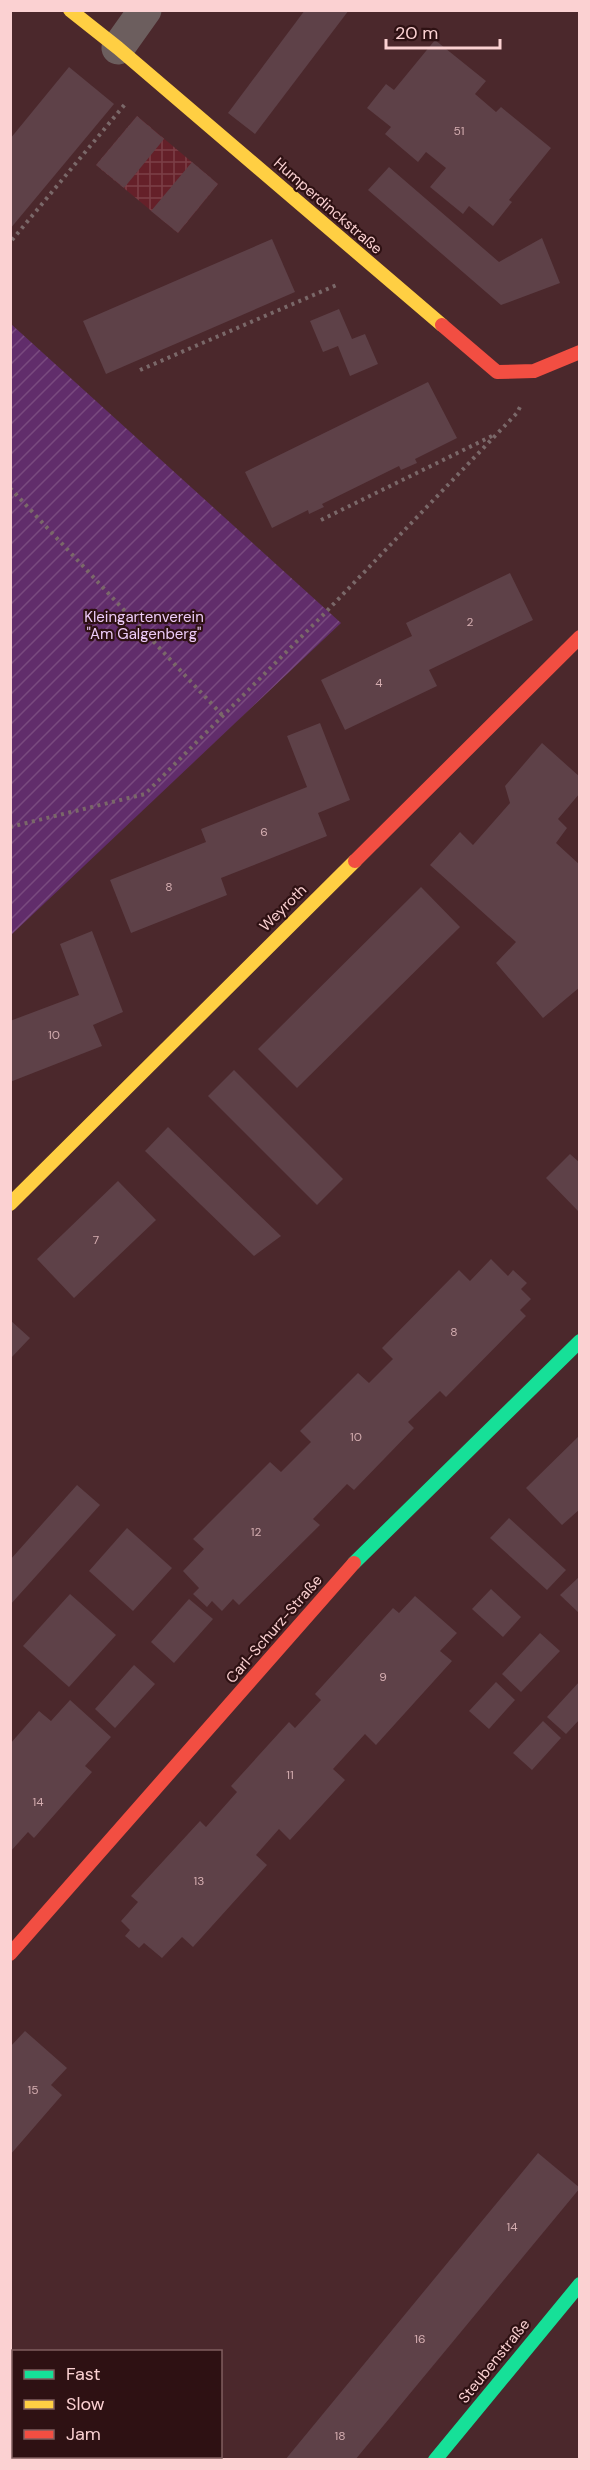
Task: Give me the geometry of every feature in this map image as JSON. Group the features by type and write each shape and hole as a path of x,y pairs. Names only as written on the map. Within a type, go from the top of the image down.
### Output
{"street":[{"name":"Humperdinckstraße","path":"70,10 150,75 497,372 534,371 579,352"},
{"path":"118,48 145,10"},
{"name":"Weyroth","path":"10,1204 579,637"},
{"name":"Carl-Schurz-Straße","path":"10,1954 363,1553 579,1341"},
{"name":"Steubenstraße","path":"435,2460 579,2284"}],"path":[{"path":"12,240 150,75"},
{"path":"140,370 375,268"},
{"path":"10,827 145,794 324,614 517,413 534,371"},
{"path":"321,520 497,434"},
{"path":"10,488 223,716"}],"shaded area":[{"path":"137,116 218,184 178,233 96,165"}],"green space":[{"name":"Kleingartenverein \"Am Galgenberg\"","path":"11,324 341,623 11,935"}],"building":[{"path":"305,10 349,10 255,134 228,113"},
{"path":"435,40 486,81 475,94 496,112 501,107 551,148 509,200 512,202 493,226 469,206 463,214 430,187 446,168 426,152 418,162 385,134 391,127 367,108 386,84 394,90"},
{"path":"69,67 114,104 10,229 10,139"},
{"path":"137,116 164,139 124,188 96,165"},
{"path":"192,162 218,184 178,233 151,211"},
{"path":"389,167 499,262 542,238 560,283 501,305 368,190"},
{"path":"272,239 295,292 106,374 83,321"},
{"path":"339,309 352,339 365,334 378,364 350,376 338,346 323,352 310,321"},
{"path":"428,382 457,438 415,459 417,463 401,470 399,466 322,504 324,507 309,514 308,510 272,528 245,472"},
{"path":"510,573 533,620 429,670 437,686 345,730 321,680 412,636 406,623"},
{"path":"320,723 350,800 318,813 327,836 221,878 227,895 131,933 110,880 206,842 201,829 307,787 287,736"},
{"path":"542,743 580,777 580,793 558,819 567,828 556,843 580,865 580,987 543,1018 496,963 516,942 430,865 460,832 473,845 510,803 505,786"},
{"path":"421,887 460,927 297,1088 258,1049"},
{"path":"92,931 123,1012 93,1025 102,1046 10,1082 10,1021 79,995 60,944"},
{"path":"234,1070 343,1179 317,1205 208,1096"},
{"path":"168,1127 281,1236 254,1256 145,1151"},
{"path":"570,1154 580,1163 580,1213 546,1178"},
{"path":"118,1181 156,1220 74,1298 37,1259"},
{"path":"491,1259 508,1276 513,1270 527,1283 521,1289 531,1299 520,1310 526,1316 446,1397 440,1391 408,1422 414,1428 354,1490 347,1484 313,1519 320,1525 239,1605 233,1599 222,1611 212,1601 207,1607 193,1594 199,1588 183,1571 204,1549 193,1539 270,1462 281,1472 311,1442 300,1431 358,1373 369,1383 393,1359 382,1348 459,1270 470,1281"},
{"path":"10,1320 30,1338 10,1359"},
{"path":"580,1435 580,1509 562,1525 526,1488"},
{"path":"77,1485 100,1505 10,1605 10,1560"},
{"path":"509,1518 566,1570 547,1590 490,1538"},
{"path":"127,1528 172,1568 133,1611 89,1571"},
{"path":"580,1576 580,1614 560,1595"},
{"path":"491,1589 521,1617 503,1637 472,1609"},
{"path":"70,1594 116,1635 69,1687 23,1646"},
{"path":"415,1596 457,1633 440,1651 452,1661 376,1745 365,1734 333,1769 345,1780 290,1840 279,1829 256,1855 267,1865 193,1947 182,1937 162,1958 144,1943 139,1948 125,1936 130,1930 121,1921 138,1902 131,1896 200,1821 206,1827 237,1792 231,1786 289,1722 295,1728 321,1700 315,1694 393,1608 399,1613"},
{"path":"189,1599 213,1619 174,1663 151,1642"},
{"path":"540,1633 560,1651 521,1692 502,1674"},
{"path":"134,1665 155,1684 115,1728 95,1709"},
{"path":"580,1681 580,1719 566,1734 547,1717"},
{"path":"496,1682 515,1700 489,1729 469,1711"},
{"path":"70,1700 111,1737 85,1766 92,1772 34,1838 28,1832 10,1852 10,1744 39,1711 51,1721"},
{"path":"543,1721 561,1738 532,1770 513,1753"},
{"path":"25,2031 67,2068 51,2085 62,2095 10,2155 10,2047"},
{"path":"538,2153 580,2188 355,2460 285,2460"},
{"path":"10,2399 12,2400 12,2458 56,2458 55,2460 10,2460"}],"traffic: fast":[{"path":"354,1563 580,1341"},
{"path":"435,2460 580,2284"}],"traffic: slow":[{"path":"70,10 118,48 442,325"},
{"path":"10,1204 355,861"}],"traffic: jam":[{"path":"442,325 497,372 534,371 580,352"},
{"path":"355,861 580,637"},
{"path":"10,1954 354,1563"}]}
